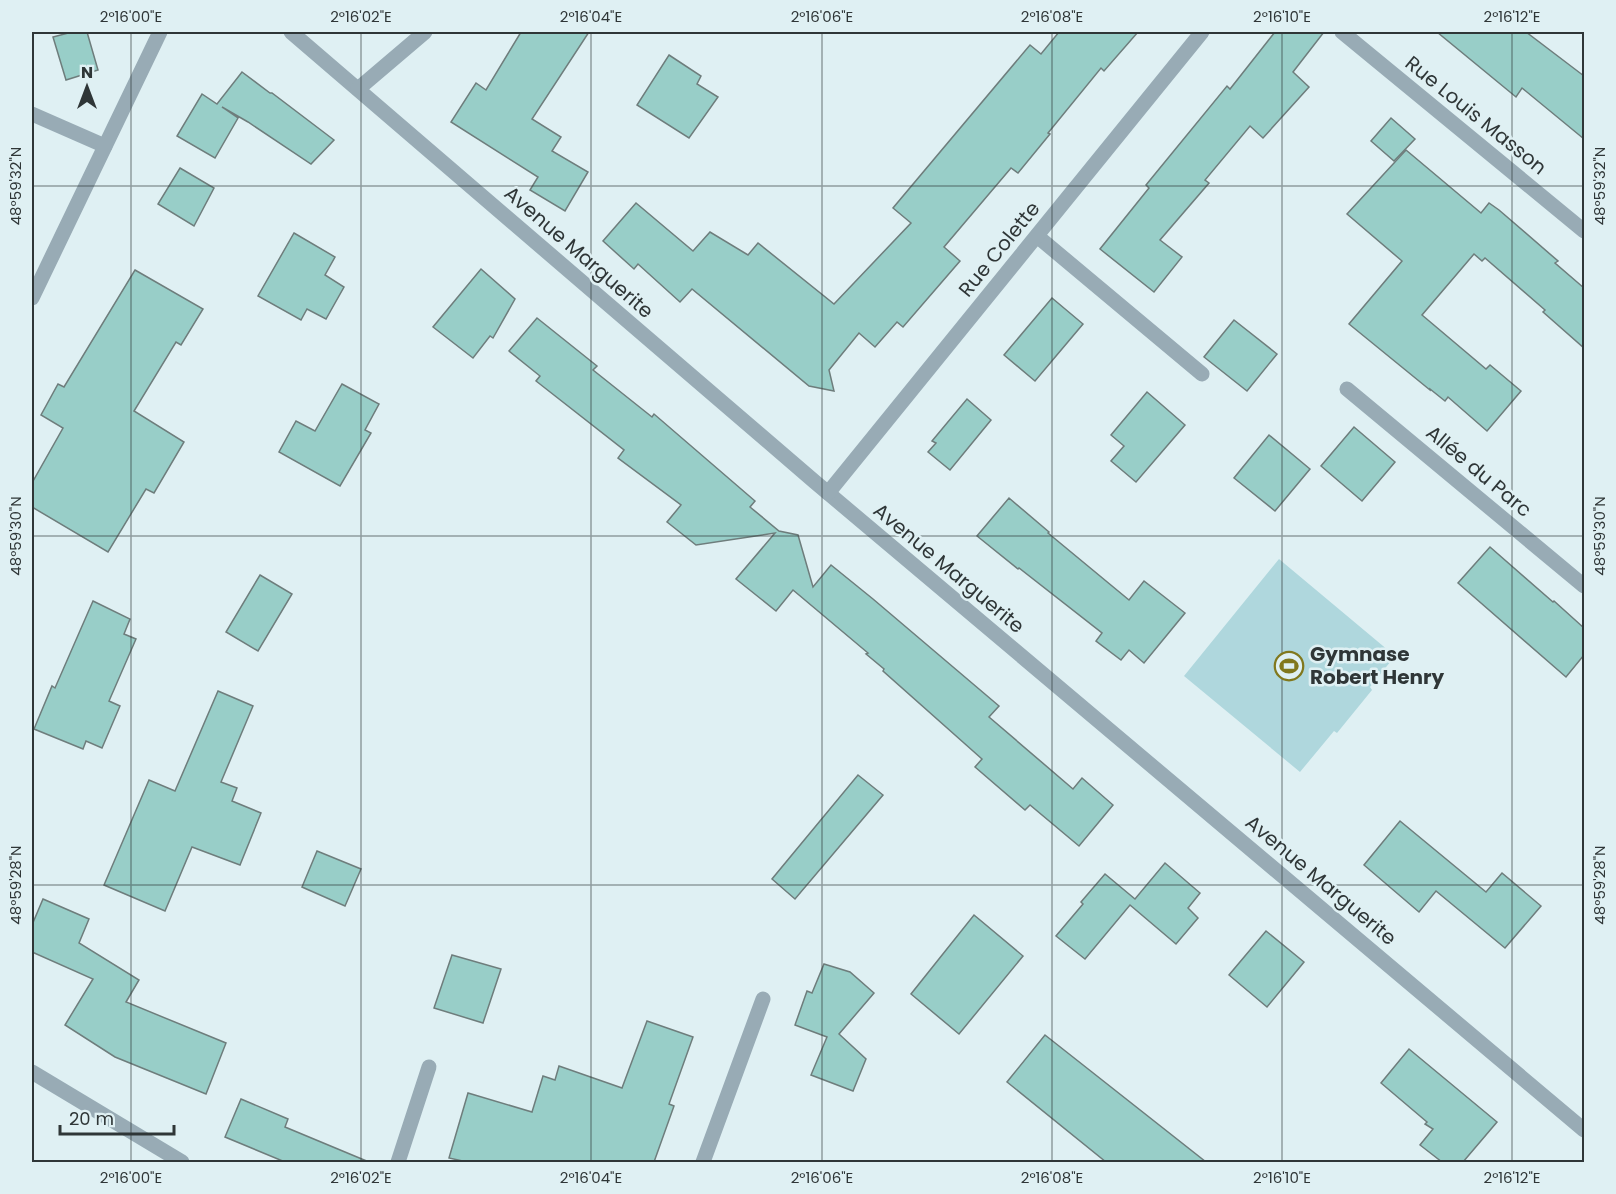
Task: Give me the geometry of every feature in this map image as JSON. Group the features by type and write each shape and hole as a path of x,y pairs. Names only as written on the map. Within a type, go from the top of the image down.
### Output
{"street":[{"path":"32,298 160,32"},
{"name":"Avenue Marguerite","path":"291,32 828,493 1584,1130"},
{"path":"358,89 425,32"},
{"name":"Rue Colette","path":"828,493 1202,32"},
{"name":"Rue Louis Masson","path":"1342,32 1584,231"},
{"path":"32,114 105,146"},
{"path":"1037,236 1202,374"},
{"name":"Allée du Parc","path":"1347,389 1584,586"},
{"path":"703,1162 763,999"},
{"path":"398,1162 429,1067"},
{"path":"32,1072 182,1162"}],"shaded area":[{"name":"Gymnase Robert Henry","path":"1279,559 1395,656 1370,687 1372,690 1337,733 1334,731 1300,772 1184,676"}],"building":[{"path":"72,32 87,32 98,70 66,80 53,37"},
{"path":"521,32 589,32 532,119 561,137 552,151 588,172 565,211 530,190 538,177 451,122 476,83 486,90"},
{"path":"1059,32 1138,32 1104,71 1101,68 1018,173 1011,168 944,247 960,261 903,327 897,322 875,347 859,333 829,370 834,391 809,386 692,289 680,302 638,264 634,269 603,241 636,203 693,251 710,232 748,255 758,243 834,304 911,223 893,208 1030,45 1041,54"},
{"path":"1275,32 1324,32 1293,72 1309,87 1263,138 1250,126 1205,180 1209,183 1160,240 1182,257 1154,292 1100,249 1149,188 1146,185 1227,86 1230,89"},
{"path":"1437,32 1526,32 1584,76 1584,139 1522,88 1516,97"},
{"path":"669,55 701,76 697,84 718,97 689,138 637,105"},
{"path":"242,72 334,140 311,164 222,107 238,118 215,158 177,136 202,94 217,104"},
{"path":"1391,118 1415,139 1394,161 1371,141"},
{"path":"1406,150 1481,213 1489,203 1499,210 1558,261 1555,263 1584,288 1584,348 1543,312 1545,310 1485,258 1482,261 1474,254 1422,315 1486,369 1490,365 1521,391 1487,431 1448,397 1445,401 1430,390 1349,324 1402,261 1347,214"},
{"path":"180,168 214,188 194,226 158,204"},
{"path":"294,233 335,257 325,275 344,287 326,319 307,309 301,320 258,296"},
{"path":"481,269 515,299 493,338 490,336 473,358 433,327"},
{"path":"135,270 203,309 181,345 176,342 134,411 184,442 154,493 146,489 108,552 32,507 32,483 63,428 41,415 58,384 64,387"},
{"path":"1052,298 1083,324 1035,381 1004,355"},
{"path":"537,318 597,366 593,370 652,417 654,414 755,501 750,507 779,531 798,535 813,587 831,565 999,706 989,717 1073,789 1082,778 1113,805 1079,846 1030,805 1025,810 975,767 982,759 883,671 884,669 866,654 868,653 793,590 776,611 736,579 775,533 696,545 667,522 681,505 618,458 624,450 536,381 540,376 509,351"},
{"path":"1234,320 1277,354 1247,391 1204,357"},
{"path":"342,384 379,404 365,430 371,433 340,486 279,452 296,421 315,431"},
{"path":"1147,392 1185,425 1136,482 1111,461 1124,446 1111,435"},
{"path":"967,399 991,420 950,470 928,452 936,443 932,441"},
{"path":"1354,427 1395,462 1362,501 1321,466"},
{"path":"1269,435 1310,469 1275,511 1234,478"},
{"path":"1009,498 1129,600 1144,581 1185,613 1144,663 1129,650 1121,660 1096,641 1102,633 977,536"},
{"path":"1490,547 1584,628 1584,655 1566,677 1458,583"},
{"path":"260,575 292,594 258,651 226,632"},
{"path":"93,601 130,619 124,634 136,639 109,701 120,706 102,748 86,741 83,749 34,729 52,686 55,688"},
{"path":"218,691 253,706 221,782 237,788 232,801 261,813 240,865 192,847 165,911 104,885 149,780 175,791"},
{"path":"858,775 883,795 795,899 772,879"},
{"path":"1400,821 1486,892 1502,873 1541,906 1505,948 1436,891 1419,912 1364,865"},
{"path":"317,851 361,869 345,906 302,887"},
{"path":"1165,863 1200,893 1188,908 1198,918 1176,944 1130,905 1085,959 1056,936 1105,874 1135,899"},
{"path":"43,899 89,919 79,943 139,980 126,1002 226,1043 206,1094 115,1057 65,1025 93,979 32,952 32,925"},
{"path":"974,915 1023,956 959,1034 911,994"},
{"path":"1266,931 1304,962 1267,1007 1229,975"},
{"path":"452,955 501,969 483,1023 434,1008"},
{"path":"824,964 850,972 874,993 839,1034 866,1059 853,1091 811,1075 827,1037 795,1025 807,991 812,993"},
{"path":"647,1021 693,1037 669,1104 674,1106 654,1162 467,1162 449,1158 468,1093 532,1112 543,1076 555,1080 559,1066 622,1088"},
{"path":"1045,1035 1206,1162 1106,1162 1007,1082"},
{"path":"1409,1049 1497,1122 1463,1162 1442,1162 1420,1145 1433,1129 1381,1083"},
{"path":"241,1099 288,1119 285,1127 369,1162 285,1162 225,1137"}],"place":[{"name":"Gymnase Robert Henry","path":"1289,666"}]}
